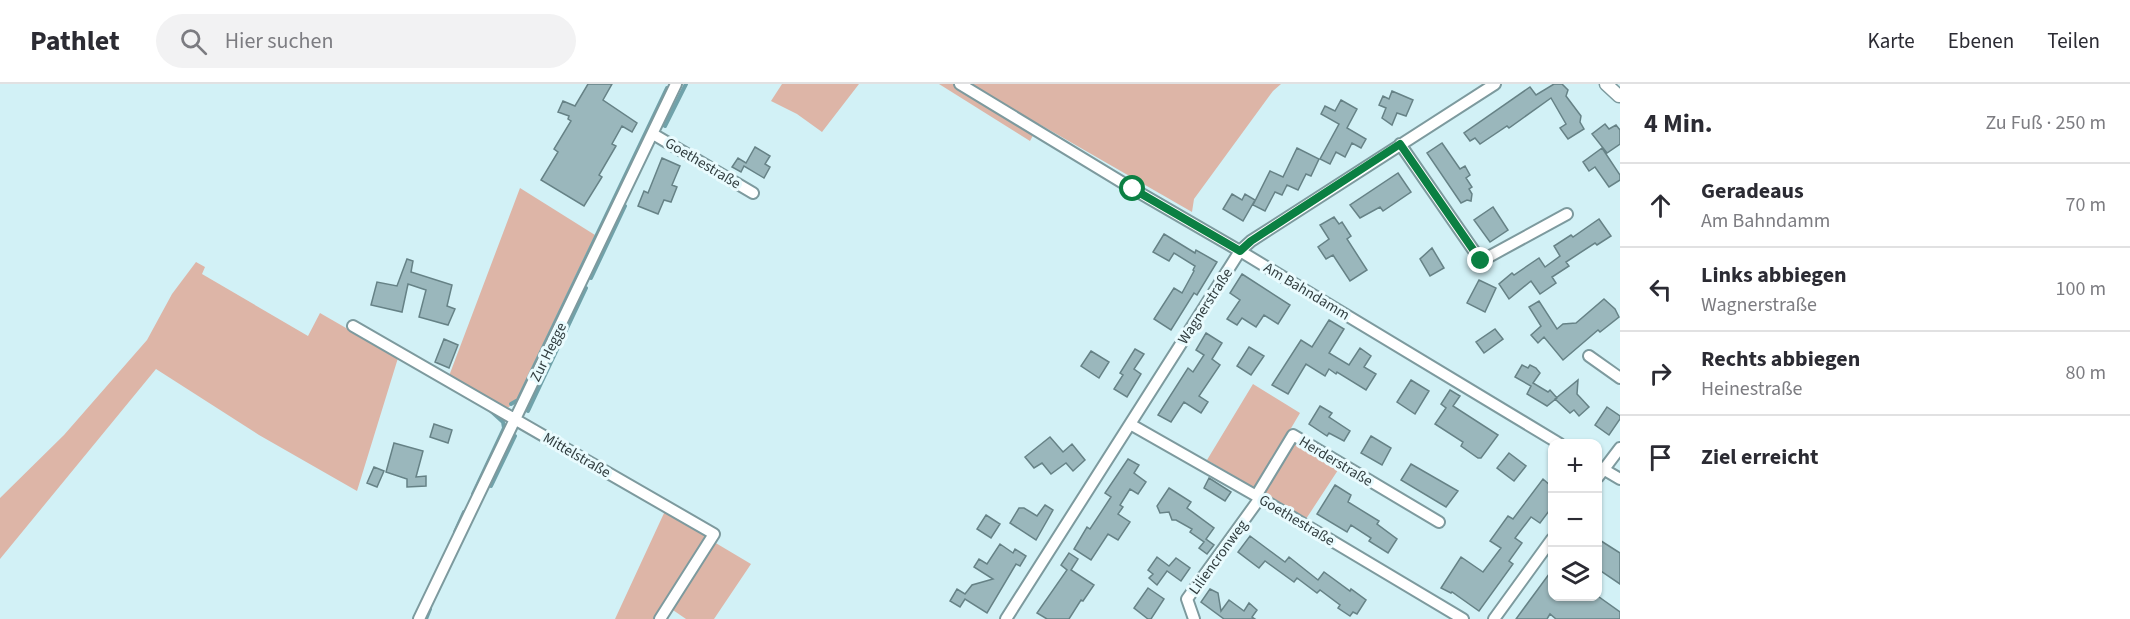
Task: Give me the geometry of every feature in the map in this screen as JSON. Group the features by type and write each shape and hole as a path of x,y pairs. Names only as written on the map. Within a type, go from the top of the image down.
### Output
{"street":[{"name":"Zur Hegge","path":"419,619 676,84"},
{"name":"Am Bahndamm","path":"960,84 1552,439"},
{"name":"Wagnerstraße","path":"1006,619 1240,251 1251,241 1495,84"},
{"path":"1606,84 1619,97"},
{"path":"1611,84 1619,97"},
{"name":"Goethestraße","path":"653,134 753,193"},
{"path":"1400,144 1481,261 1567,214"},
{"name":"Mittelstraße","path":"352,326 714,534 660,619"},
{"path":"1589,356 1620,378"},
{"name":"Goethestraße","path":"1130,424 1463,619"},
{"name":"Herderstraße","path":"1258,497 1293,435 1439,522"},
{"path":"1602,468 1620,448"},
{"path":"1602,472 1620,479"},
{"name":"Liliencronweg","path":"1194,619 1188,599 1258,497"},
{"path":"1494,619 1548,545"}],"shaded area":[{"path":"782,84 859,84 822,132 797,114 771,101"},
{"path":"939,84 1281,84 1273,91 1194,199 1192,212 1039,124 1030,141"},
{"path":"520,188 595,235 517,399 508,408 449,376"},
{"path":"196,262 205,267 202,274 308,336 320,313 398,358 357,491 259,435 156,369 0,559 0,498 64,435 147,340 172,294"},
{"path":"1253,384 1300,413 1287,435 1340,467 1306,519 1207,460"},
{"path":"665,511 700,530 705,535 705,544 656,619 615,619"},
{"path":"714,542 751,564 714,619 686,619 670,608"}],"building":[{"path":"588,84 612,84 603,100 637,123 632,132 622,126 612,144 616,146 599,175 602,177 584,206 541,180 558,152 554,149 571,121 568,119 569,116 558,112 563,101 575,106"},
{"path":"1554,84 1562,84 1568,90 1566,96 1581,116 1580,122 1584,129 1568,139 1560,128 1566,124 1551,98 1509,128 1507,126 1480,144 1475,138 1470,141 1464,133 1530,87 1536,95"},
{"path":"1392,91 1413,100 1406,116 1397,113 1392,125 1382,118 1386,108 1379,105 1383,96 1389,99"},
{"path":"1341,100 1357,109 1347,128 1366,139 1361,148 1352,143 1345,157 1336,152 1330,164 1320,159 1339,124 1321,114 1325,106 1335,111"},
{"path":"1605,124 1609,129 1616,125 1620,130 1620,144 1607,153 1592,134"},
{"path":"1442,143 1460,169 1465,166 1470,175 1466,178 1472,187 1469,189 1472,194 1471,201 1461,203 1427,153"},
{"path":"755,147 770,156 765,164 770,167 764,178 744,166 741,172 732,167 738,158 746,163"},
{"path":"1297,148 1319,159 1311,176 1306,174 1298,190 1287,185 1282,195 1275,192 1265,211 1253,205 1270,171 1283,177"},
{"path":"1602,148 1620,175 1620,180 1609,187 1595,167 1589,171 1583,162"},
{"path":"662,158 680,166 672,185 677,187 671,202 664,200 658,214 638,206 644,191 648,193"},
{"path":"1398,173 1411,192 1383,211 1380,207 1360,218 1350,205"},
{"path":"1232,194 1242,200 1245,194 1255,200 1243,221 1223,209"},
{"path":"1493,207 1508,230 1490,242 1474,220"},
{"path":"1334,217 1339,224 1342,222 1351,236 1347,239 1367,270 1350,281 1333,255 1326,259 1318,247 1329,239 1320,225"},
{"path":"1599,219 1611,236 1597,245 1595,243 1566,262 1569,266 1552,277 1556,283 1540,294 1531,281 1509,299 1499,284 1512,273 1514,275 1539,258 1545,267 1560,256 1554,246 1571,235 1573,237"},
{"path":"1164,234 1195,253 1196,250 1217,262 1197,295 1194,293 1171,330 1154,319 1174,288 1182,293 1195,266 1174,253 1169,261 1153,252"},
{"path":"1432,248 1444,268 1430,276 1420,259"},
{"path":"407,259 413,261 411,272 452,285 447,306 455,309 448,325 419,317 426,290 408,284 402,312 371,305 377,282 397,286"},
{"path":"1242,274 1290,305 1278,324 1264,315 1256,327 1242,318 1237,325 1227,319 1240,300 1230,293"},
{"path":"1479,280 1496,288 1485,312 1467,303"},
{"path":"1604,299 1615,309 1619,317 1600,332 1598,330 1563,360 1544,337 1538,343 1531,335 1541,326 1529,307 1539,301 1557,329 1563,324 1576,323"},
{"path":"1329,320 1344,329 1329,353 1349,365 1360,348 1371,356 1364,367 1376,374 1366,390 1337,372 1336,374 1329,369 1325,376 1306,364 1288,394 1272,385 1301,340 1312,347"},
{"path":"1495,329 1503,339 1484,353 1476,342"},
{"path":"1206,333 1222,343 1212,359 1220,365 1199,396 1208,402 1201,413 1184,402 1171,422 1158,415 1188,368 1193,372 1204,355 1196,350"},
{"path":"444,339 458,345 449,368 435,362"},
{"path":"1249,347 1264,356 1251,375 1237,366"},
{"path":"1135,349 1144,354 1134,369 1141,374 1127,397 1114,389 1123,375 1120,373"},
{"path":"1091,351 1109,362 1099,378 1081,366"},
{"path":"1522,365 1536,368 1540,373 1533,383 1548,392 1550,390 1557,398 1547,406 1527,394 1531,386 1515,377"},
{"path":"1411,380 1429,391 1415,414 1397,402"},
{"path":"1578,380 1577,394 1589,407 1579,416 1574,410 1570,413 1555,399"},
{"path":"1450,390 1460,396 1453,406 1498,435 1481,458 1461,446 1463,442 1435,424 1446,408 1441,404"},
{"path":"1320,406 1332,413 1329,417 1350,431 1344,441 1329,433 1327,436 1309,424"},
{"path":"1607,407 1620,416 1609,435 1595,425"},
{"path":"434,424 452,430 448,443 430,437"},
{"path":"1371,436 1391,448 1382,465 1361,453"},
{"path":"1050,437 1063,452 1072,444 1085,460 1073,471 1066,463 1051,474 1042,463 1034,468 1025,457"},
{"path":"394,443 423,451 416,477 426,476 426,486 407,487 407,479 386,472"},
{"path":"1509,453 1526,466 1514,481 1497,468"},
{"path":"1128,459 1139,465 1134,473 1146,482 1138,494 1130,489 1120,505 1123,507 1118,514 1130,522 1118,540 1108,534 1091,560 1074,549 1087,527 1090,529 1111,497 1105,493"},
{"path":"1411,464 1458,491 1446,507 1401,480"},
{"path":"374,467 384,471 377,487 367,483"},
{"path":"1209,478 1231,492 1225,501 1204,488"},
{"path":"1543,479 1548,483 1548,512 1540,523 1531,517 1515,538 1522,543 1509,561 1513,564 1479,611 1452,592 1441,588 1461,557 1483,572 1501,548 1490,541 1508,516 1513,519"},
{"path":"1335,485 1351,495 1348,502 1379,521 1377,524 1397,539 1388,553 1369,541 1371,538 1351,525 1347,532 1317,514"},
{"path":"1169,488 1191,502 1187,508 1214,528 1206,539 1214,545 1207,554 1199,548 1204,542 1190,532 1192,529 1172,520 1169,512 1160,513 1157,506"},
{"path":"1045,505 1053,510 1036,540 1010,523 1019,508 1024,508 1037,516"},
{"path":"986,515 1000,524 991,538 977,529"},
{"path":"1250,536 1285,562 1289,557 1318,580 1324,572 1366,600 1357,614 1353,612 1350,616 1338,608 1340,605 1320,590 1317,593 1297,578 1294,582 1265,561 1259,568 1238,552"},
{"path":"1602,542 1620,553 1620,584 1602,572"},
{"path":"1000,544 1013,553 1015,549 1026,556 1020,566 1016,564 987,613 965,599 960,607 950,601 957,589 965,594 972,585 993,579 974,567 979,559 987,564"},
{"path":"1069,553 1078,559 1071,570 1094,585 1069,619 1047,619 1037,613 1067,570 1061,565"},
{"path":"1157,557 1169,566 1176,558 1190,568 1181,581 1167,571 1157,585 1149,578 1153,574 1148,570"},
{"path":"1548,575 1548,601 1602,601 1602,599 1620,612 1620,619 1556,619 1550,614 1547,619 1516,619"},
{"path":"1148,588 1164,599 1151,619 1134,608"},
{"path":"1210,589 1218,593 1221,611 1229,600 1244,611 1249,603 1257,610 1252,617 1255,619 1224,619 1201,602"}],"waterway":[{"path":"665,126 686,84"},
{"path":"511,404 518,400 667,88"},
{"path":"591,278 625,206"},
{"path":"528,411 586,288"},
{"path":"473,494 504,428 503,422 491,411"},
{"path":"491,486 515,436"},
{"path":"455,532 464,512"},
{"path":"426,619 430,609"}],"route":[{"path":"1133,189 1240,251 1251,241 1400,144 1481,261"}]}
